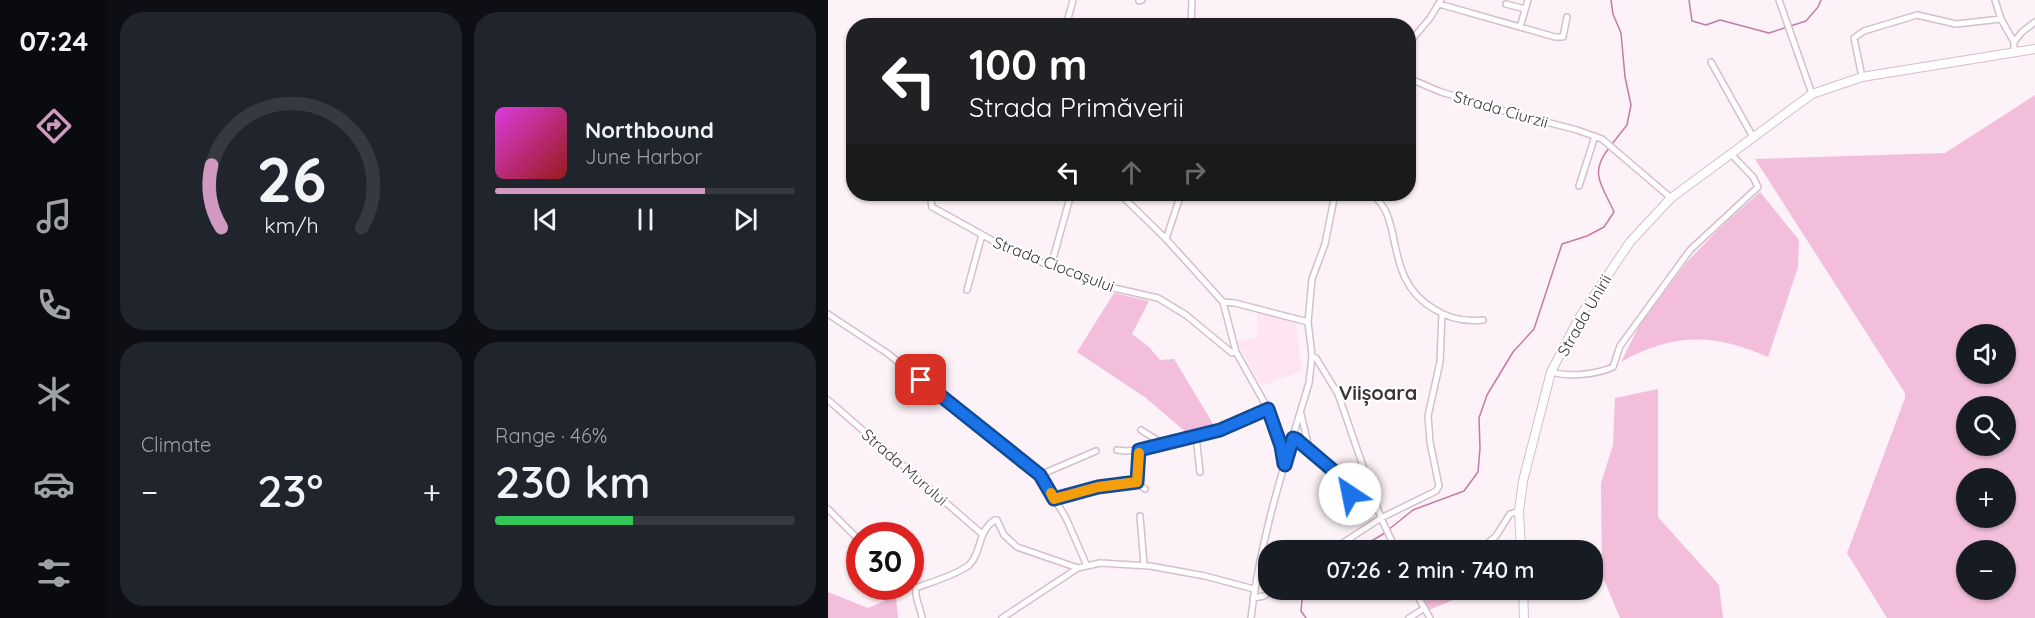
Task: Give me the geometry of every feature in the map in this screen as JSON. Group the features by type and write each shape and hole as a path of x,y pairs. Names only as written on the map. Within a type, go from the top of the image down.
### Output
{"main road":[{"name":"Strada Unirii","path":"1520,540 1519,511 1523,481 1551,372 1579,318 1612,267 1630,242 1671,198 1812,94 1862,77 2035,50"},
{"path":"1523,600 1524,618"}],"street":[{"path":"1068,18 1073,0"},
{"path":"1191,18 1192,0"},
{"path":"1520,27 1528,0"},
{"path":"1779,0 1812,94"},
{"path":"1995,0 2001,19 2014,42 2014,53"},
{"path":"1416,34 1440,2 1561,38 1567,17"},
{"path":"1506,4 1525,9"},
{"path":"1862,77 1854,38 1864,31 1917,15 1956,24 2001,19"},
{"path":"2014,42 2035,22"},
{"path":"1711,62 1753,137"},
{"name":"Strada Ciurzii","path":"1416,81 1441,92 1605,140 1671,198"},
{"path":"1579,186 1595,136"},
{"path":"1551,372 1579,374 1613,368 1620,346 1690,250 1758,187 1753,177 1731,154"},
{"name":"Strada Ciocașului","path":"931,201 932,207 1008,249 1105,286 1158,298 1186,315 1232,353 1236,352"},
{"path":"1051,266 1069,201"},
{"path":"1127,201 1166,239 1223,302 1236,352 1268,409 1285,465"},
{"path":"1166,239 1179,201"},
{"path":"1251,618 1262,546 1309,382 1312,356 1308,322 1312,279 1325,244 1334,201"},
{"path":"1380,201 1387,216 1401,273 1414,293 1425,304 1442,314 1466,320 1484,320"},
{"path":"967,290 982,235"},
{"path":"1223,302 1308,322"},
{"path":"828,314 887,353 1040,475 1066,518 1087,566"},
{"path":"1350,540 1436,490 1439,486 1430,442 1428,416 1440,362 1442,314"},
{"path":"1312,356 1316,358 1338,394 1368,483 1391,540"},
{"name":"Strada Murului","path":"828,400 982,534"},
{"path":"1117,450 1126,452 1139,450 1220,430 1268,409"},
{"path":"1300,412 1309,449"},
{"path":"1141,430 1161,445"},
{"path":"1196,436 1200,472"},
{"path":"1293,438 1342,478 1349,487 1352,512"},
{"path":"1139,450 1137,484 1145,489"},
{"path":"1040,475 1096,451"},
{"path":"1054,499 1098,487 1137,482"},
{"path":"1349,487 1368,483"},
{"path":"828,509 846,527"},
{"path":"1491,540 1510,514 1519,511"},
{"path":"1140,516 1144,565"},
{"path":"924,583 971,563 982,534 991,522 997,520 1004,535 1017,547 1078,568"},
{"path":"1002,618 1078,568 1100,563 1144,565 1204,576 1254,589"},
{"path":"1253,598 1258,597"},
{"path":"918,600 922,618"},
{"path":"1419,600 1430,618"},
{"path":"1409,618 1423,609"}],"shaded area":[{"path":"2035,95 2035,618 1887,618 1847,553 1905,393 1755,159 1945,153"},
{"path":"1760,192 1799,240 1798,267 1768,357 1730,344 1711,340 1694,340 1676,341 1658,346 1621,362 1640,324 1686,263"},
{"path":"1114,293 1149,301 1132,334 1149,347 1160,360 1174,359 1215,427 1188,434 1146,398 1077,352"},
{"path":"1257,312 1296,322 1302,371 1261,386 1236,340 1258,338"},
{"path":"1658,389 1658,517 1719,585 1723,618 1620,618 1603,577 1602,540 1601,483 1613,445 1615,398"},
{"path":"828,592 868,608 887,600 896,600 898,618 828,618"},
{"path":"1424,600 1453,600 1429,610"}],"waterway":[{"path":"1611,0 1613,14 1621,33 1625,77 1631,105 1627,125 1612,144"},
{"path":"1689,0 1692,21 1706,25 1720,20 1769,33 1806,21 1821,0"},
{"path":"1388,530 1413,510 1464,491 1478,472 1479,418 1487,395 1513,352 1534,329 1562,244 1587,236 1604,227 1614,212 1598,173 1599,165 1609,148"},
{"path":"1373,540 1385,533"},
{"path":"1302,600 1301,611 1306,618"}],"slow traffic":[{"path":"1051,493 1054,499 1098,487 1137,482 1139,453"}],"district":[{"name":"Viișoara","path":"1378,393"}],"route":[{"path":"921,380 1040,475 1054,499 1098,487 1137,482 1139,450 1220,430 1268,409 1281,446 1284,464 1293,438 1299,440 1348,484 1350,494"}]}
